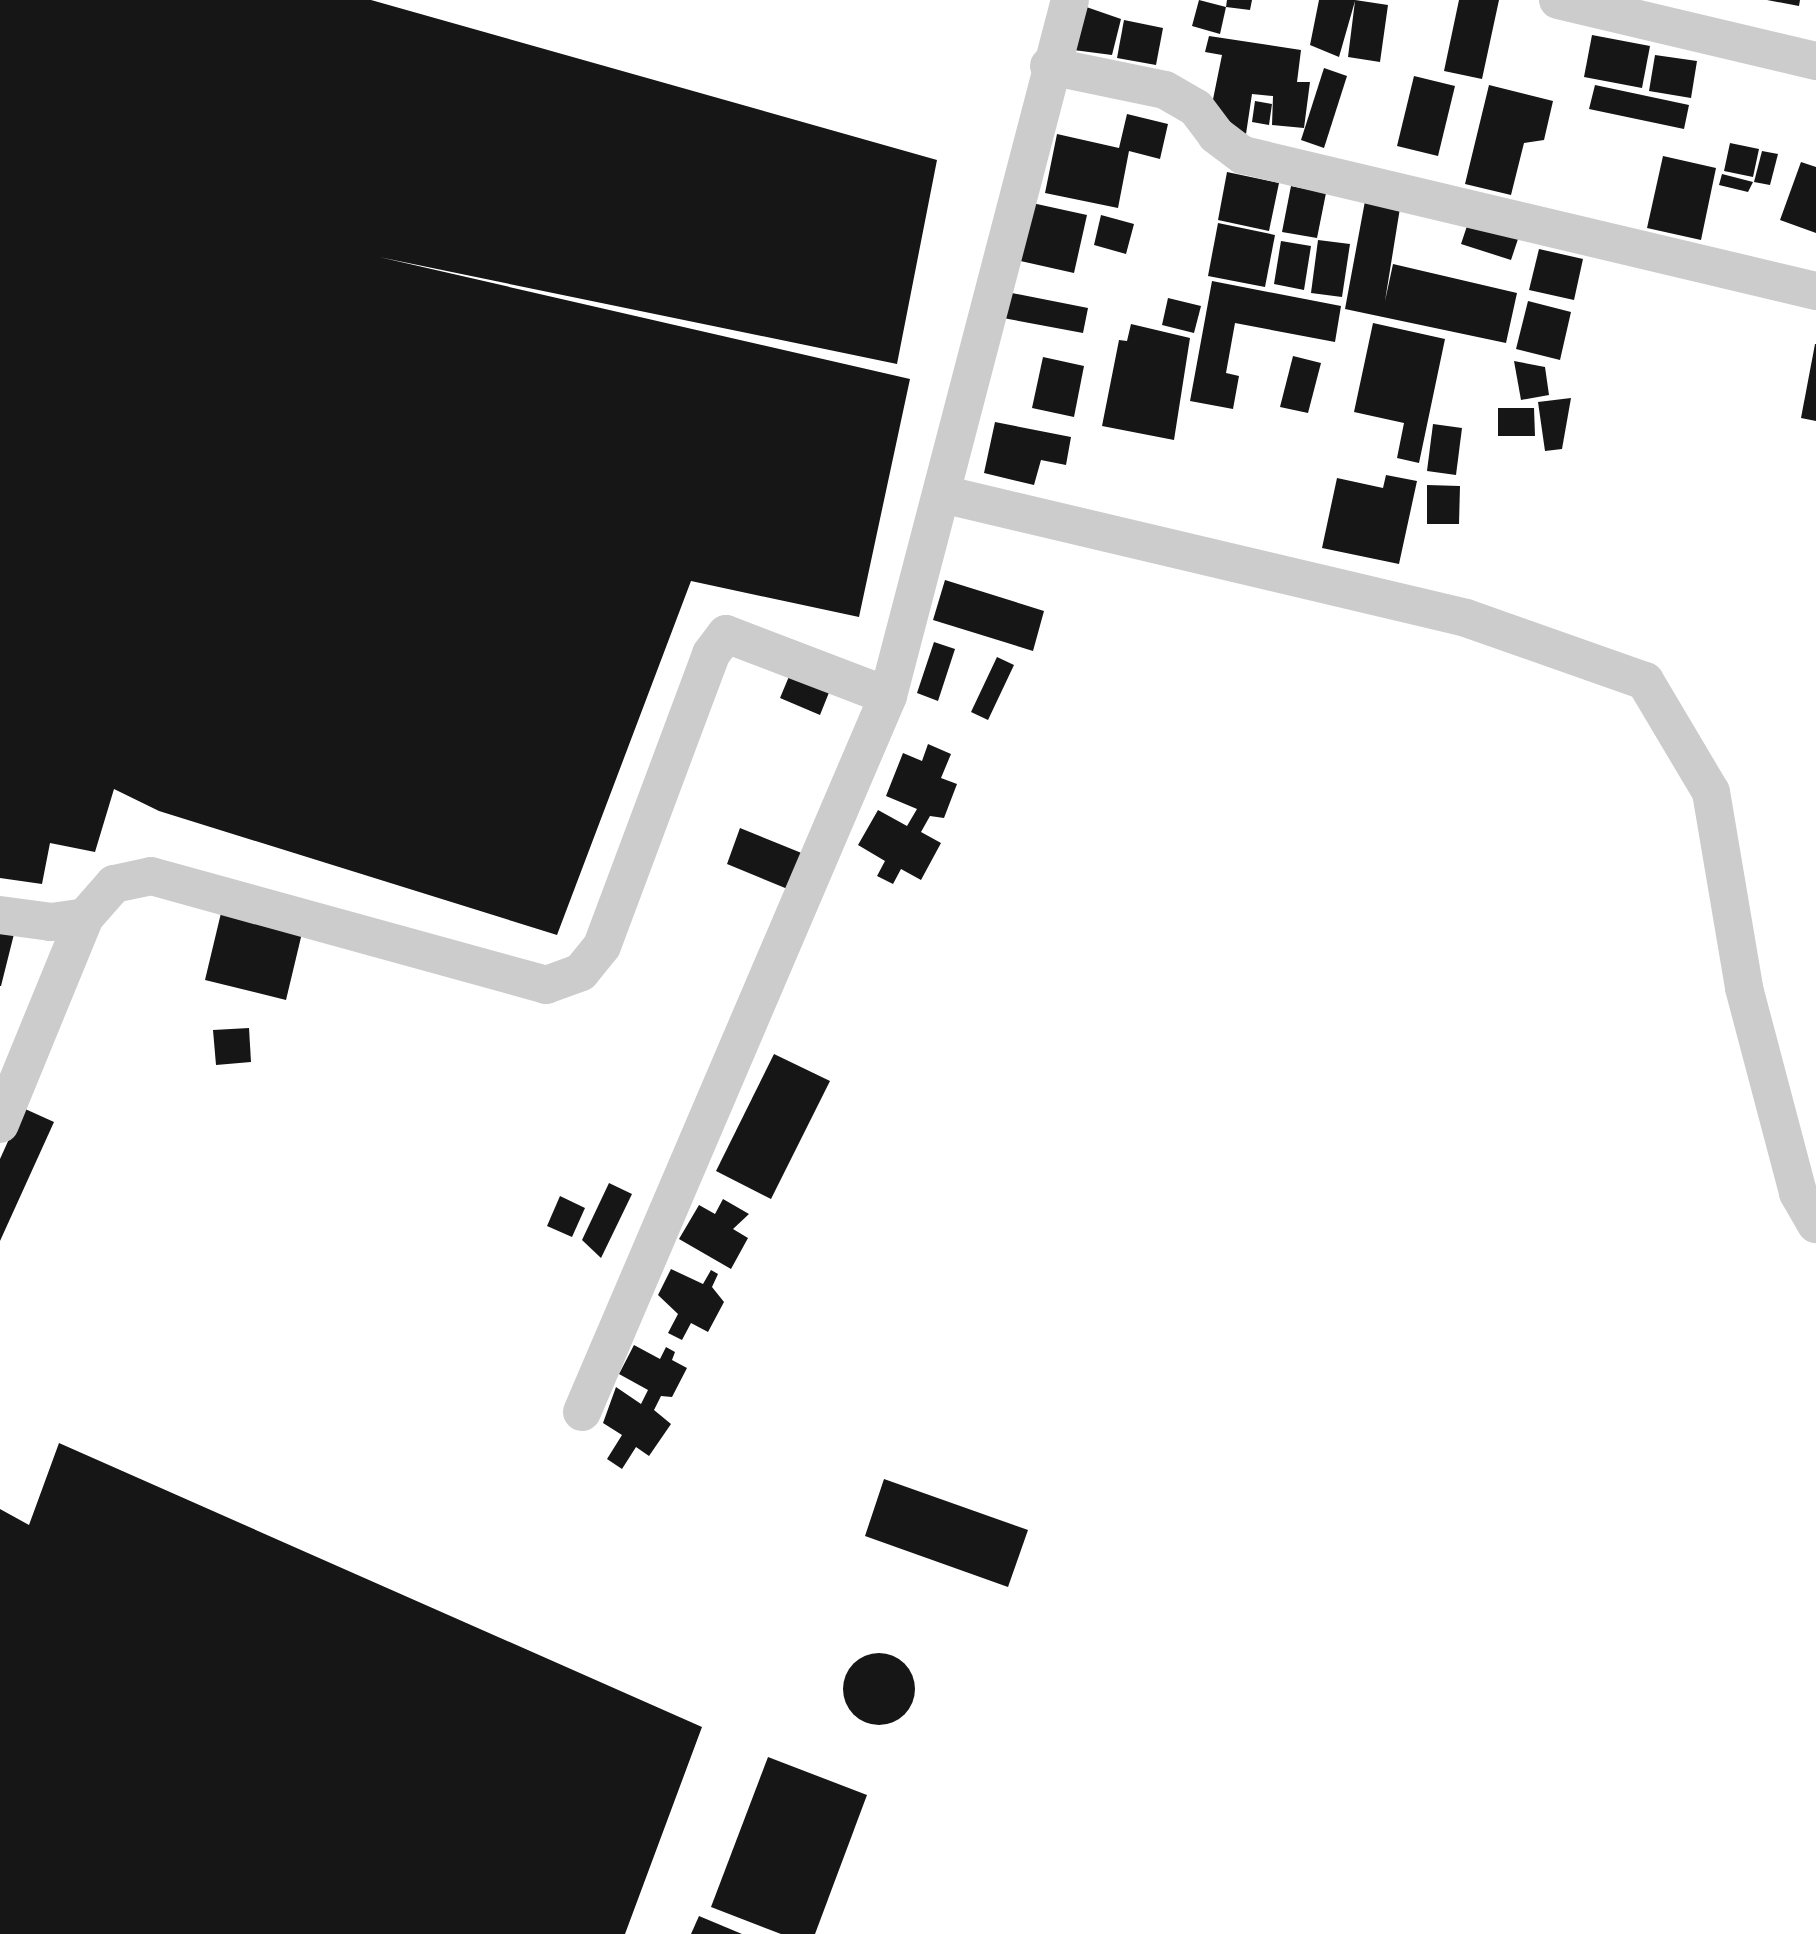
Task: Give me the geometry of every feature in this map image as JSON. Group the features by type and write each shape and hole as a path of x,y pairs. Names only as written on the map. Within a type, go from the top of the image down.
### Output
{"street":[{"path":"582,1412 888,695 942,495 1049,66 1070,0"},
{"path":"1558,0 1816,61"},
{"path":"1049,66 1165,90 1196,108 1216,135 1243,155 1816,290"},
{"path":"942,495 1466,618 1645,681 1711,792 1744,988 1798,1193 1816,1224"},
{"path":"0,1124 85,917 114,884 151,876 546,985 581,972 602,946 710,654 726,634 888,695"},
{"path":"0,915 51,922 85,917"}],"building":[{"path":"0,0 371,0 937,160 897,364 379,257 910,379 859,617 691,581 557,935 159,811 114,789 95,852 50,843 42,884 0,878"},
{"path":"1199,0 1226,7 1220,34 1192,26"},
{"path":"1227,0 1252,0 1250,10 1226,7"},
{"path":"1319,0 1355,0 1388,5 1380,62 1348,57 1355,1 1339,57 1310,45"},
{"path":"1459,0 1499,0 1482,79 1444,71"},
{"path":"1767,0 1800,0 1799,6"},
{"path":"1069,1 1121,19 1112,55 1058,48"},
{"path":"1124,20 1163,28 1156,65 1117,58"},
{"path":"1592,35 1650,46 1642,88 1584,77"},
{"path":"1209,36 1301,50 1297,82 1310,82 1304,128 1272,125 1273,96 1252,94 1246,134 1210,114 1222,55 1205,52"},
{"path":"1655,55 1697,61 1691,98 1649,91"},
{"path":"1324,68 1347,76 1324,148 1301,140"},
{"path":"1414,76 1455,86 1438,156 1397,146"},
{"path":"1489,85 1553,101 1544,140 1524,143 1511,195 1465,184"},
{"path":"1595,85 1689,105 1684,129 1589,109"},
{"path":"1255,101 1272,104 1269,125 1252,122"},
{"path":"1127,114 1168,124 1160,159 1129,151 1118,208 1045,193 1057,134 1119,148"},
{"path":"1730,143 1759,149 1753,177 1724,171"},
{"path":"1762,151 1778,154 1770,185 1754,182"},
{"path":"1663,156 1716,168 1701,240 1647,228"},
{"path":"1801,162 1816,167 1816,233 1780,220"},
{"path":"1227,172 1279,183 1269,231 1218,220"},
{"path":"1722,174 1753,182 1748,192 1719,185"},
{"path":"1291,186 1326,193 1317,238 1282,232"},
{"path":"1023,201 1087,215 1074,273 1011,259"},
{"path":"1365,201 1400,208 1385,301 1393,264 1517,293 1506,343 1345,309"},
{"path":"1101,215 1134,224 1126,254 1094,245"},
{"path":"1470,217 1520,233 1511,260 1461,244"},
{"path":"1218,223 1275,235 1265,287 1208,276"},
{"path":"1318,240 1350,244 1342,297 1311,293"},
{"path":"1281,241 1311,246 1304,290 1274,284"},
{"path":"1539,249 1583,259 1574,300 1529,290"},
{"path":"1212,281 1341,306 1335,342 1235,323 1226,373 1239,376 1233,409 1190,401"},
{"path":"997,290 1088,308 1083,333 992,316"},
{"path":"1168,298 1201,306 1194,333 1162,325"},
{"path":"1528,301 1571,312 1560,360 1516,349"},
{"path":"1373,323 1445,339 1419,463 1397,458 1404,423 1354,412"},
{"path":"1131,324 1190,338 1174,440 1102,426 1119,340 1127,341"},
{"path":"1816,344 1816,421 1801,418"},
{"path":"1293,356 1321,363 1308,413 1280,407"},
{"path":"1043,357 1084,366 1074,417 1032,408"},
{"path":"1514,361 1545,367 1549,395 1521,400"},
{"path":"1571,398 1562,449 1545,451 1538,402"},
{"path":"1498,408 1534,408 1535,436 1498,436"},
{"path":"995,422 1071,437 1066,465 1041,460 1034,485 984,473"},
{"path":"1433,424 1462,428 1456,475 1427,471"},
{"path":"1386,475 1417,481 1399,564 1322,548 1337,478 1383,488"},
{"path":"1427,485 1460,486 1459,524 1427,524"},
{"path":"945,580 1044,611 1033,651 933,620"},
{"path":"934,642 955,649 938,701 917,693"},
{"path":"997,657 1014,665 988,720 971,712"},
{"path":"790,674 830,690 820,715 780,698"},
{"path":"928,744 951,754 941,778 957,784 944,818 930,816 921,832 941,843 921,880 901,869 893,884 877,876 885,861 858,845 878,810 907,826 917,809 886,796 903,753 922,761"},
{"path":"740,828 804,854 790,890 727,864"},
{"path":"221,913 302,933 286,1000 205,980"},
{"path":"0,927 15,930 1,986 0,986"},
{"path":"249,1028 251,1062 216,1065 213,1030"},
{"path":"774,1054 830,1081 771,1199 716,1171"},
{"path":"23,1108 54,1122 0,1241 0,1159"},
{"path":"609,1183 632,1194 601,1258 582,1240"},
{"path":"560,1196 585,1208 572,1237 547,1226"},
{"path":"723,1199 749,1214 733,1229 748,1238 731,1269 679,1239 699,1205 715,1214"},
{"path":"671,1269 703,1284 711,1270 718,1274 712,1287 724,1302 708,1332 691,1323 682,1340 668,1333 678,1314 658,1295"},
{"path":"634,1345 660,1359 666,1347 675,1352 672,1360 687,1368 672,1397 661,1396 654,1410 671,1424 649,1456 636,1447 622,1469 607,1459 622,1435 603,1423 616,1387 641,1404 648,1390 619,1374"},
{"path":"59,1443 702,1727 625,1934 0,1934 0,1509 29,1525"},
{"path":"884,1479 1028,1530 1008,1587 865,1536"},
{"path":"879,1653 893,1656 905,1663 912,1675 915,1689 912,1703 905,1715 893,1722 879,1725 865,1722 853,1715 846,1703 843,1689 846,1675 853,1663 865,1656"},
{"path":"768,1757 867,1795 815,1934 781,1934 711,1907"},
{"path":"699,1916 742,1934 691,1934"}]}
